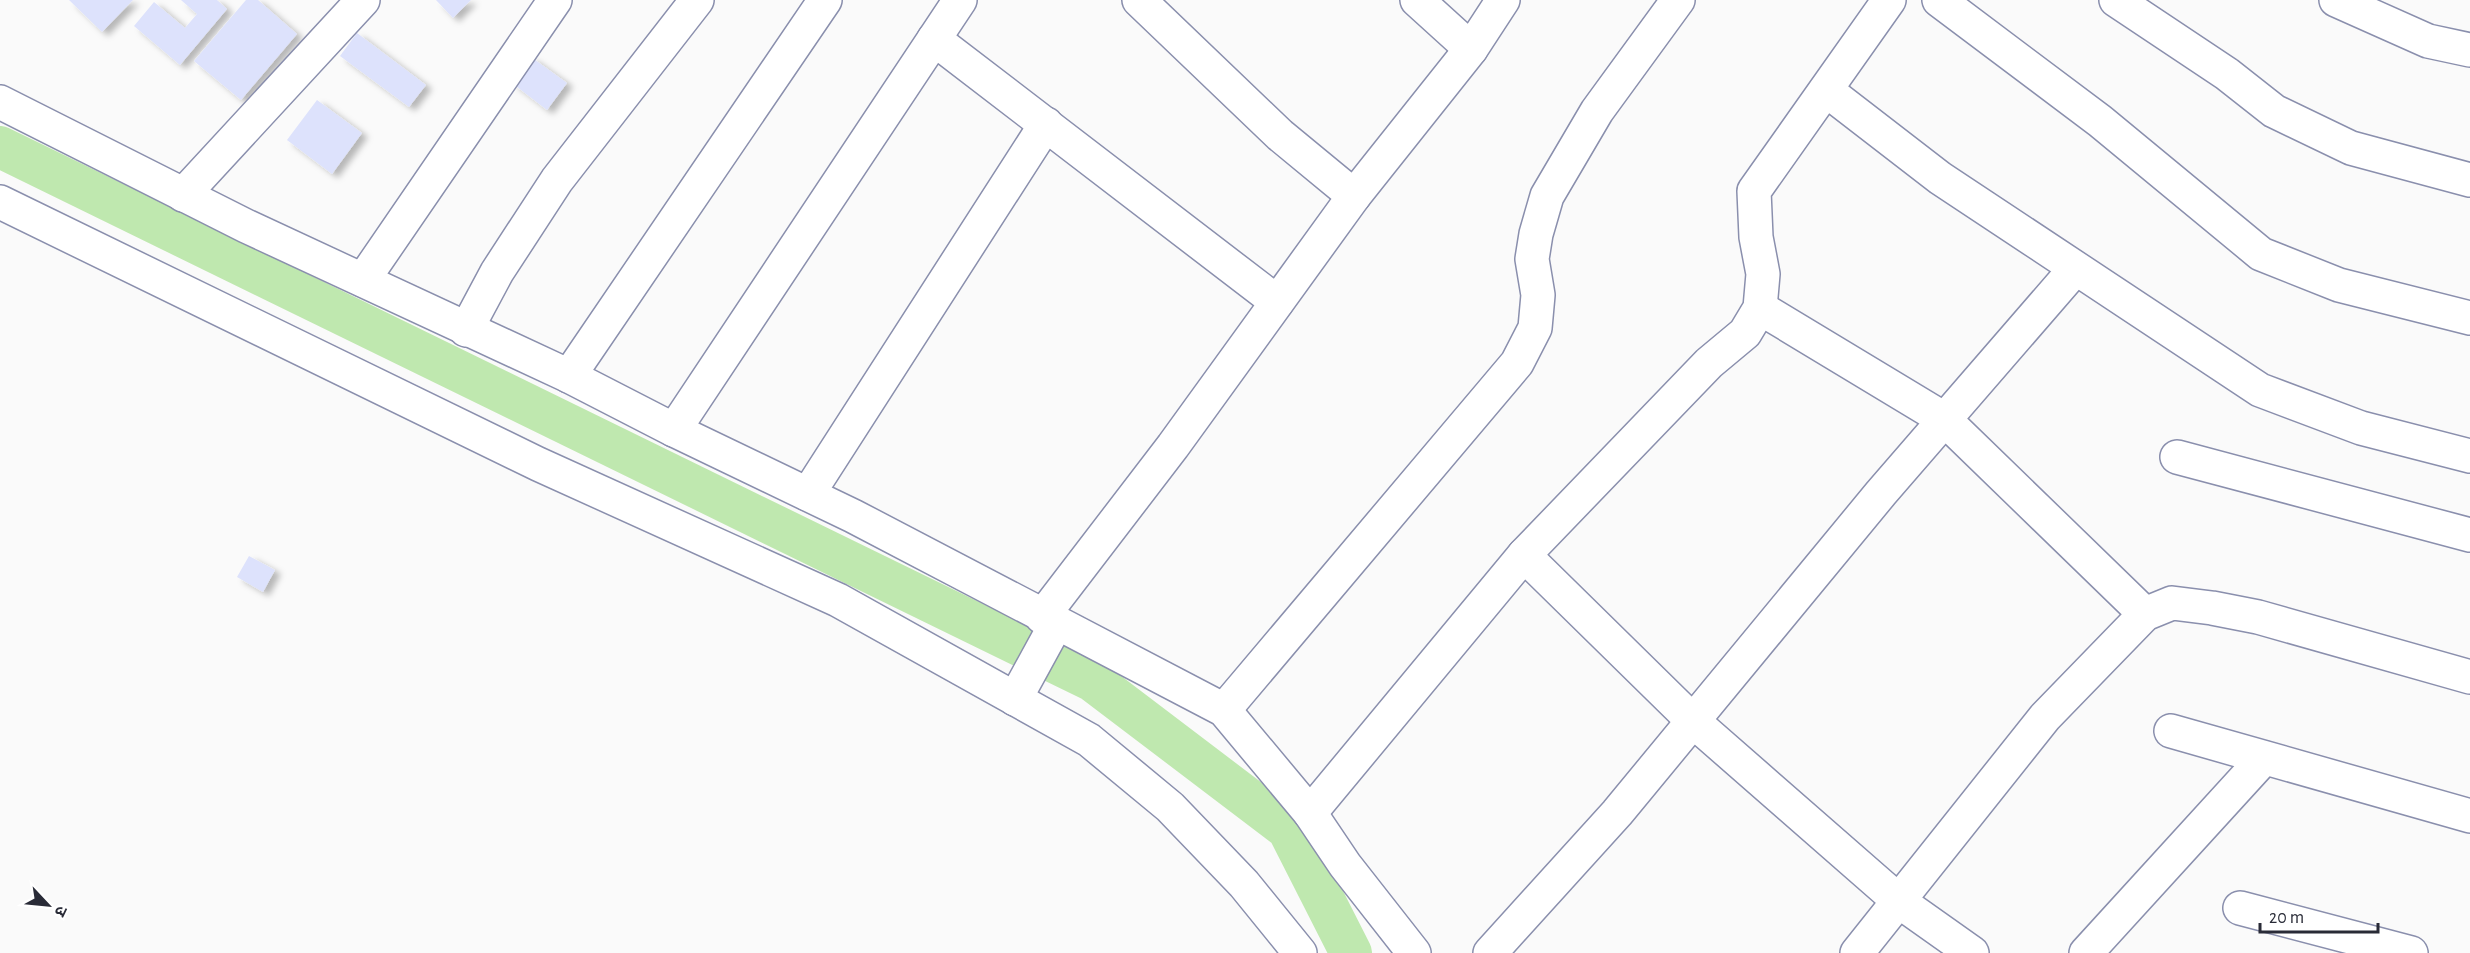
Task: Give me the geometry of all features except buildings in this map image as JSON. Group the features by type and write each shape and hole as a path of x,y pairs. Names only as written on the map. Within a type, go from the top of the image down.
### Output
{"street":[{"path":"183,195 363,0"},
{"path":"363,280 555,0"},
{"path":"466,330 497,272 557,180 697,0"},
{"path":"569,376 825,0"},
{"path":"674,430 960,0"},
{"path":"1139,0 1280,135 1354,196"},
{"path":"1417,0 1470,49"},
{"path":"1021,687 1048,628 1173,446 1354,196 1470,49 1503,0"},
{"path":"1224,710 1517,363 1534,328 1538,295 1532,260 1536,234 1548,196 1597,111 1678,0"},
{"path":"1310,813 1524,555 1709,363 1745,333 1760,308 1763,274 1756,237 1754,191 1889,0"},
{"path":"1938,0 2100,121 2261,254 2339,285 2470,318"},
{"path":"2116,0 2228,74 2274,111 2351,148 2470,180"},
{"path":"2336,0 2428,41 2470,50"},
{"path":"934,39 1277,302"},
{"path":"1826,90 1940,178 2260,390 2361,428 2470,456"},
{"path":"0,102 183,195 466,330 569,376 674,430 808,494 1048,628 1224,710 1310,813 1345,865 1414,953"},
{"path":"808,494 1046,124"},
{"path":"0,202 538,464 838,600 1021,687 1170,807 1244,884 1300,953"},
{"path":"1490,953 1617,813 1944,419 2075,268"},
{"path":"1760,308 1944,419 2145,614"},
{"path":"2176,457 2470,535"},
{"path":"1524,555 1693,721 1900,902 1972,953"},
{"path":"1857,953 1900,902 2045,717 2145,614 2172,603 2235,612 2470,677"},
{"path":"2171,731 2470,816"},
{"path":"2086,953 2264,758"},
{"path":"2240,908 2359,946 2411,953"}],"waterway":[{"path":"0,147 1093,681 1288,829 1351,953"}]}
